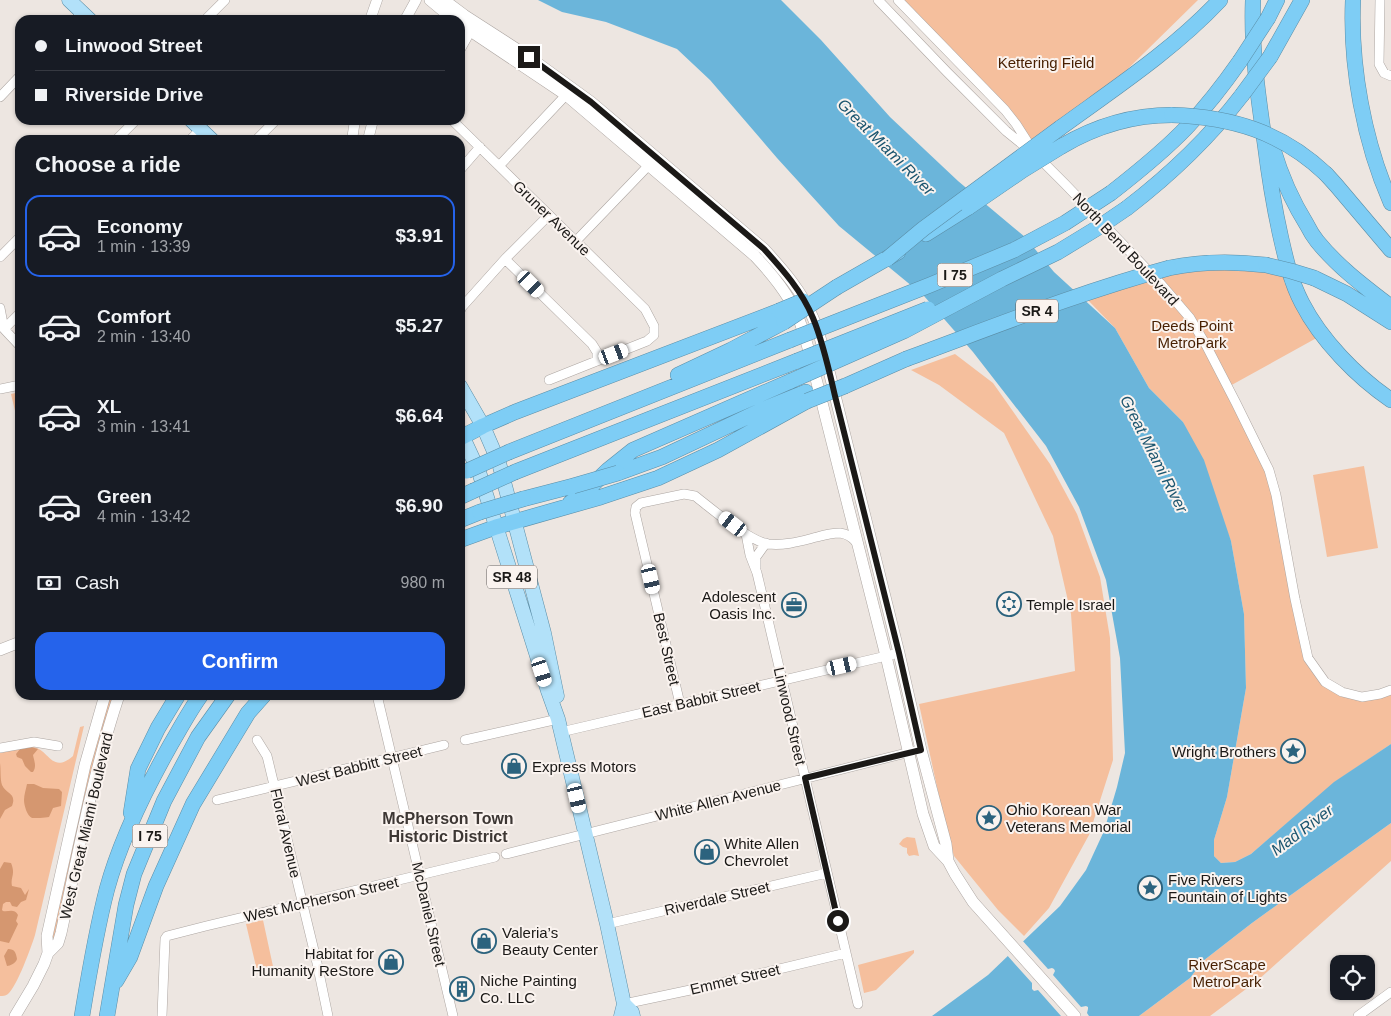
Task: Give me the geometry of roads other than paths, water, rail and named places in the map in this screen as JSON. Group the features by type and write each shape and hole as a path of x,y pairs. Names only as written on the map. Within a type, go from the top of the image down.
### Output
{"highway":[{"path":"887,259 923,229 1146,65 1180,38 1220,0"},
{"path":"1253,0 1255,65 1270,185 1292,282 1302,304 1322,335 1351,367 1391,400"},
{"name":"I 75","path":"465,472 509,452 930,285 1014,250 1064,224 1111,193 1153,159 1187,127 1240,61 1268,18 1277,0"},
{"name":"I 75","path":"467,494 514,472 1002,279 1072,244 1127,208 1174,170 1224,119 1270,56 1302,0"},
{"path":"1353,0 1354,40 1361,102 1378,170 1391,203"},
{"path":"1259,102 1280,171 1294,206 1316,241 1367,289 1391,307"},
{"path":"465,433 781,316 837,288 887,259 1062,146 1090,131 1109,124 1145,116 1172,115 1216,118 1235,122 1257,130 1292,147 1313,162 1336,184 1391,250"},
{"name":"SR 4","path":"807,397 1070,299 1169,268 1191,264 1218,262 1266,265 1291,270 1314,278 1347,294 1391,322"},
{"path":"560,508 575,500 633,450 904,331 1002,279"},
{"path":"1365,305 1391,334"},
{"path":"639,400 662,382 731,350 781,316"},
{"path":"465,538 513,521 633,488 683,468 718,450 807,397"},
{"path":"465,518 523,499 618,473 662,457 764,410 807,397"},
{"path":"128,829 138,769 158,728 175,700"},
{"name":"I 75","path":"82,1013 93,950 107,888 128,829 164,757 198,700"},
{"name":"I 75","path":"108,1012 126,905 134,874 164,801 198,737 224,700"},
{"path":"112,992 116,980 130,957 156,886 193,804 248,713 260,700"}],"main road":[{"path":"70,0 80,15"},
{"path":"430,0 448,15"},
{"path":"444,0 464,15"},
{"path":"465,16 529,57 591,102 764,249 796,286 814,318 826,359 899,653 921,750 946,844 948,861"},
{"path":"465,28 566,95 649,165 755,256 773,276 793,307 801,325 811,359 886,656 922,814 928,831 934,846 948,861 966,891 1075,1016"},
{"path":"196,125 207,135"},
{"name":"SR 48","path":"465,395 483,426 499,463 546,642 557,690 560,726"},
{"name":"SR 48","path":"465,443 479,472 560,726 607,924 623,1010 632,1012 633,1016"},
{"path":"0,650 15,644"},
{"name":"West Great Miami Boulevard","path":"48,953 47,936 85,765 104,700"},
{"name":"West Great Miami Boulevard","path":"15,1016 33,986 48,953 58,943 99,763 118,700"}],"street":[{"path":"210,15 225,0"},
{"path":"372,15 377,0"},
{"path":"408,15 416,0"},
{"name":"North Bend Boulevard","path":"878,0 1006,131 1038,157 1181,307 1197,329 1269,470 1276,495 1308,658 1325,682 1342,692 1362,697 1391,690"},
{"name":"North Bend Boulevard","path":"898,0 1005,110 1038,157"},
{"path":"1380,0 1379,64 1384,73 1391,76"},
{"path":"465,41 470,32"},
{"path":"0,96 15,81"},
{"path":"499,166 566,95"},
{"path":"121,135 131,125"},
{"path":"261,135 271,125"},
{"name":"Gruner Avenue","path":"457,125 645,309 651,318 654,326 654,335 647,341 598,360"},
{"path":"465,164 480,148"},
{"path":"576,241 649,165"},
{"path":"465,304 550,215"},
{"path":"0,257 15,242"},
{"path":"506,259 592,344 597,352 598,360 550,380"},
{"path":"0,308 4,329 15,341"},
{"path":"4,329 15,318"},
{"path":"0,388 15,386"},
{"name":"Best Street","path":"680,704 635,513 636,507 641,503 690,494 746,534"},
{"path":"746,534 766,543 786,544 840,533 851,536 856,542"},
{"name":"Linwood Street","path":"746,534 750,555 757,573 858,1004"},
{"name":"Linwood Street","path":"757,573 756,557 766,543"},
{"name":"East Babbit Street","path":"560,726 680,704 899,653"},
{"name":"McDaniel Street","path":"378,700 454,1016"},
{"path":"465,740 560,726"},
{"name":"Floral Avenue","path":"257,740 267,756 275,786 328,1016"},
{"path":"0,748 34,742 58,746"},
{"name":"West Babbitt Street","path":"216,800 444,745"},
{"name":"White Allen Avenue","path":"585,834 921,750"},
{"path":"506,854 585,834"},
{"name":"West McPherson Street","path":"162,1016 164,939 170,934 496,857"},
{"name":"Riverdale Street","path":"607,924 827,873"},
{"name":"Emmet Street","path":"623,1010 846,953"},
{"path":"1358,1016 1391,992"}],"water":[{"path":"538,0 781,0 821,40 890,117 958,181 1025,237 1054,272 1115,328 1149,388 1183,422 1204,460 1231,541 1244,614 1246,688 1227,797 1214,840 1214,856 1221,863 1235,862 1251,854 1334,782 1391,744 1391,823 1252,923 1203,961 1190,978 1139,1016 932,1016 988,975 1060,906 1086,870 1104,831 1117,787 1125,753 1120,658 1106,580 1079,507 1046,446 973,352 924,296 839,226 710,80 677,49 606,22 562,12"}],"place":[{"name":"Temple Israel","path":"1009,604"},
{"name":"Adolescent Oasis Inc.","path":"794,605"},
{"name":"Wright Brothers","path":"1293,751"},
{"name":"Express Motors","path":"514,766"},
{"name":"Ohio Korean War Veterans Memorial","path":"989,818"},
{"name":"White Allen Chevrolet","path":"707,852"},
{"name":"Five Rivers Fountain of Lights","path":"1150,888"},
{"name":"Valeria’s Beauty Center","path":"484,941"},
{"name":"Habitat for Humanity ReStore","path":"391,962"},
{"name":"Niche Painting Co. LLC","path":"462,989"}],"district":[{"name":"McPherson Town Historic District","path":"448,827"}],"park label":[{"name":"Kettering Field","path":"1046,62"},
{"name":"Deeds Point MetroPark","path":"1192,334"},
{"name":"RiverScape MetroPark","path":"1227,972"}],"water label":[{"name":"Great Miami River","path":"886,147"},
{"name":"Great Miami River","path":"1154,454"},
{"name":"Mad River","path":"1302,830"}]}
